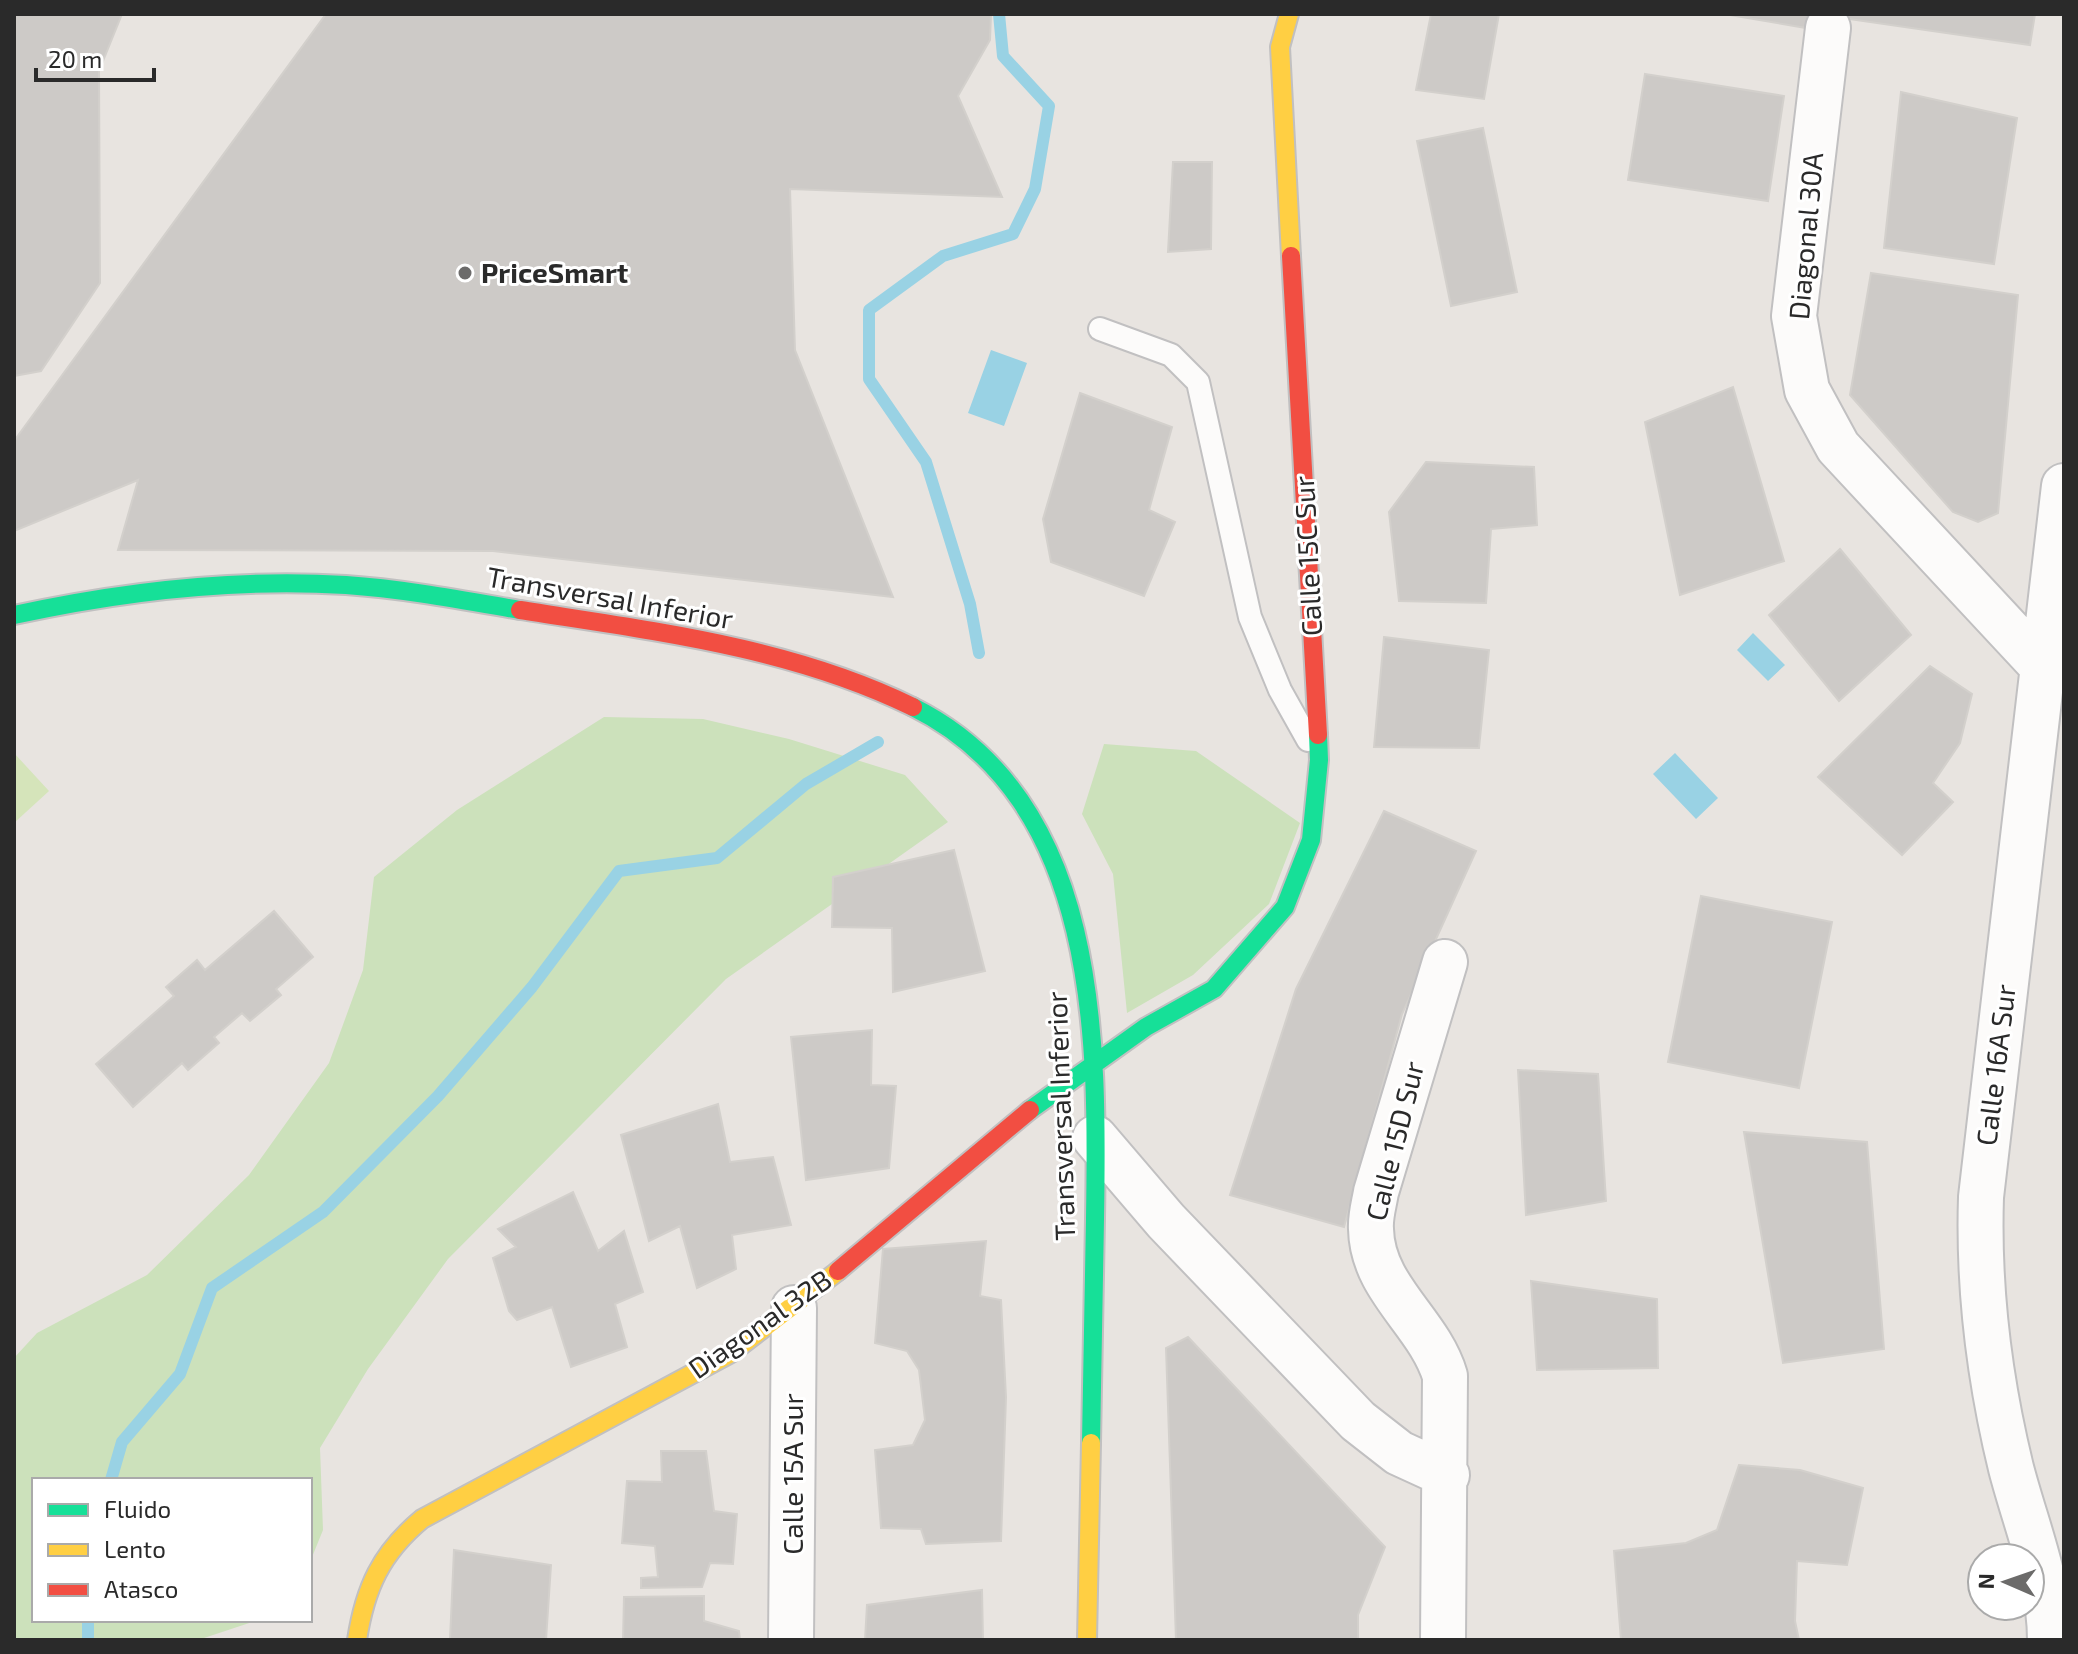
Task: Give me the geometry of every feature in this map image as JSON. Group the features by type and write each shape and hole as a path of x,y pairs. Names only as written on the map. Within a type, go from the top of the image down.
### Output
{"street":[{"name":"Calle 15C Sur","path":"1093,1063 1146,1027 1214,989 1285,907 1311,840 1319,760 1280,47 1289,14"},
{"name":"Diagonal 30A","path":"1828,28 1794,316 1807,390 1838,447 1993,615 2053,674"},
{"name":"Calle 16A Sur","path":"2055,1616 2011,1468 1989,1362 1979,1270 1981,1197 2053,674 2064,486"},
{"name":"Transversal Inferior","path":"14,615 107,598 212,585 298,584 392,590 701,638 874,688 929,716 968,742 1003,778 1039,827 1063,881 1088,1003 1095,1138 1087,1640"},
{"path":"1993,615 2057,610"},
{"name":"Calle 15D Sur","path":"1443,1640 1447,1475 1445,1376 1438,1353 1394,1295 1378,1265 1371,1229 1376,1192 1445,962"},
{"path":"1088,1003 1146,1027"},
{"name":"Diagonal 32B","path":"357,1640 369,1578 392,1543 422,1519 717,1360 794,1308 1010,1123 1093,1063"},
{"path":"1095,1138 1166,1221 1358,1421 1399,1453 1447,1475"},
{"path":"1094,1218 1120,1215 1166,1221"},
{"name":"Calle 15A Sur","path":"791,1640 794,1308"}],"lane":[{"path":"1100,329 1171,355 1198,382 1250,617 1280,690 1319,760"}],"green space":[{"path":"604,717 703,719 789,739 905,775 948,822 726,979 448,1259 368,1369 320,1448 323,1530 312,1557 312,1478 32,1478 32,1622 252,1622 198,1640 14,1640 14,1358 37,1333 147,1275 249,1175 329,1063 363,970 374,877 457,810"},
{"path":"1104,744 1196,751 1300,823 1269,904 1193,975 1127,1013 1113,874 1082,814"},
{"path":"14,753 49,791 14,823"}],"water":[{"path":"991,350 1027,363 1004,426 968,413"},
{"path":"1753,633 1785,665 1768,681 1737,650"},
{"path":"1675,753 1718,798 1696,819 1653,774"}],"building":[{"path":"14,14 122,14 99,71 100,283 41,371 14,376"},
{"name":"PriceSmart","path":"326,14 991,14 990,40 958,96 1002,197 790,189 795,350 893,597 493,551 118,550 138,480 14,531 14,441"},
{"path":"1431,14 1499,14 1484,99 1416,90"},
{"path":"1724,14 1816,14 1812,29"},
{"path":"1836,14 2035,14 2030,45 1835,17"},
{"path":"1645,74 1784,96 1768,201 1628,180"},
{"path":"1901,92 2017,118 1994,264 1884,248"},
{"path":"1483,128 1517,292 1451,306 1417,141"},
{"path":"1173,162 1212,162 1211,249 1168,252"},
{"path":"1871,273 2018,295 1998,513 1978,522 1953,512 1850,395"},
{"path":"1733,387 1784,561 1680,595 1645,422"},
{"path":"1080,393 1172,427 1149,510 1175,522 1144,596 1051,562 1043,519"},
{"path":"1426,462 1534,467 1537,525 1491,529 1486,603 1399,601 1389,512"},
{"path":"1840,549 1911,635 1839,701 1769,615"},
{"path":"1384,637 1489,650 1479,748 1374,747"},
{"path":"1930,666 1972,694 1960,743 1933,783 1953,802 1902,855 1818,777"},
{"path":"1384,811 1476,851 1402,1014 1344,1227 1230,1195 1296,989"},
{"path":"954,850 985,971 893,992 892,928 832,927 833,877"},
{"path":"1701,896 1832,922 1799,1088 1668,1062"},
{"path":"274,911 313,957 276,989 281,995 250,1021 242,1013 214,1037 219,1043 188,1070 182,1063 133,1107 96,1064 174,996 166,987 197,960 205,970"},
{"path":"872,1030 871,1085 896,1086 889,1168 806,1180 791,1037"},
{"path":"1518,1070 1598,1074 1606,1201 1526,1215"},
{"path":"718,1104 730,1162 773,1157 791,1225 732,1235 736,1269 697,1288 680,1226 649,1241 621,1135"},
{"path":"1744,1132 1867,1142 1884,1349 1783,1363"},
{"path":"573,1192 598,1251 624,1231 643,1292 615,1304 627,1347 571,1367 552,1307 517,1320 509,1311 493,1258 516,1247 498,1229"},
{"path":"986,1241 980,1296 1001,1300 1006,1397 1001,1541 926,1544 921,1529 881,1528 875,1450 913,1445 925,1420 919,1370 907,1351 875,1343 883,1249"},
{"path":"1531,1281 1657,1299 1658,1368 1537,1370"},
{"path":"1188,1337 1385,1547 1358,1615 1358,1640 1176,1640 1166,1348"},
{"path":"661,1451 706,1451 714,1511 737,1514 733,1564 710,1563 702,1587 641,1588 641,1578 658,1577 655,1546 622,1543 627,1481 662,1482"},
{"path":"1739,1465 1800,1470 1863,1488 1847,1565 1797,1561 1795,1621 1799,1640 1621,1640 1614,1551 1686,1543 1717,1530"},
{"path":"454,1550 551,1565 546,1640 450,1640"},
{"path":"982,1590 983,1640 865,1640 867,1605"},
{"path":"704,1596 704,1621 739,1631 740,1640 623,1640 624,1597"}],"waterway":[{"path":"979,653 970,604 926,462 869,379 869,310 943,256 1013,234 1035,189 1049,106 1003,56 999,14"},
{"path":"112,1478 122,1442 180,1374 212,1288 323,1212 438,1096 532,987 619,871 717,858 806,784 878,742"},
{"path":"88,1622 88,1640"}],"traffic: fast":[{"path":"14,615 138,593 262,583 368,587 520,610"},
{"path":"913,707 975,748 1021,801 1054,863 1075,931 1088,1003 1094,1077 1096,1149 1091,1443"},
{"path":"1030,1110 1146,1027 1214,989 1285,907 1311,840 1319,760 1318,735"}],"traffic: slow":[{"path":"1289,14 1280,47 1291,256"},
{"path":"357,1640 365,1604 377,1573 396,1545 422,1519 731,1353 838,1271"},
{"path":"1087,1640 1091,1443"}],"traffic: jam":[{"path":"1291,256 1318,735"},
{"path":"520,610 671,634 770,655 867,686 913,707"},
{"path":"838,1271 1030,1110"}],"place":[{"name":"PriceSmart","path":"465,273"}]}
